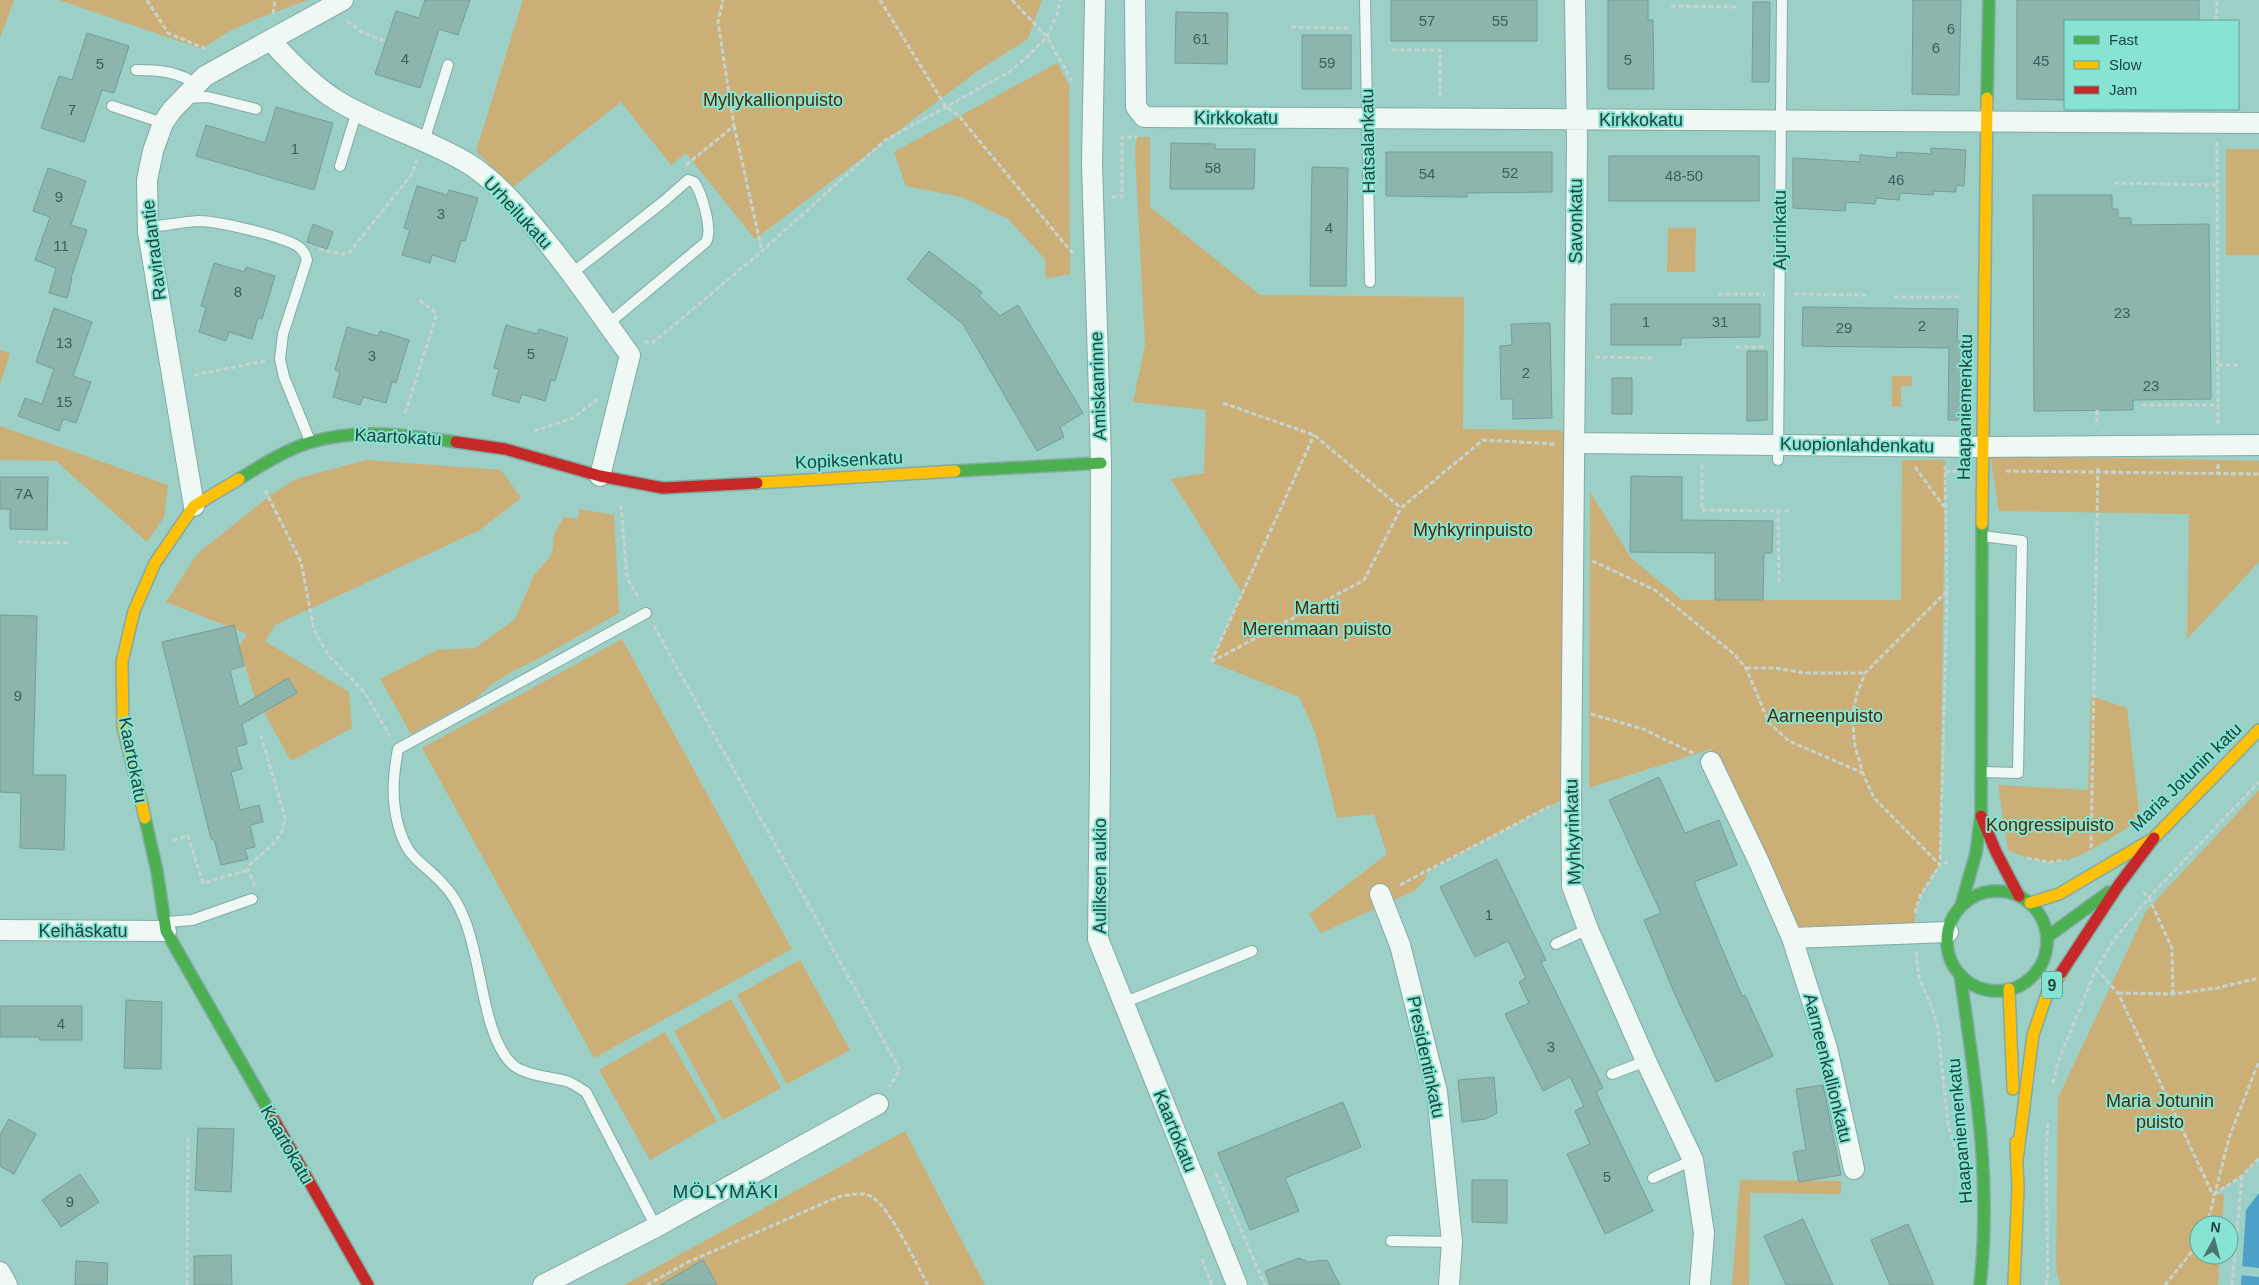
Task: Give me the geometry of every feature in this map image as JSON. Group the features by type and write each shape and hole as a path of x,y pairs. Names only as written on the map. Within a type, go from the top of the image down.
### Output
{"main road":[{"name":"Haapaniemenkatu","path":"1961,906 1976,853 1981,815 1982,446 1989,0"},
{"name":"Kaartokatu","path":"368,1285 165,927 157,871 123,727 122,662 134,611 155,563 194,506 253,469 310,442 346,434 381,434 452,440 537,456 600,476"},
{"name":"Kopiksenkatu","path":"600,476 663,488 1101,463"},
{"name":"Maria Jotunin katu","path":"2030,903 2059,894 2154,838 2259,730"},
{"name":"Haapaniemenkatu","path":"1981,815 1996,852 2019,896"},
{"name":"9","path":"2014,1285 2018,1160 2033,1035 2039,1013 2056,979 2118,886 2154,838"},
{"name":"9","path":"2018,1160 2009,989 2025,982 2039,968 2047,950 2047,937 2073,916 2118,886"},
{"path":"2009,989 1990,990 1978,987 1960,974 1949,951 1948,932 1952,920 1961,906 1972,898 1987,892 2006,892 2019,896 2030,903 2043,921 2047,937"},
{"name":"Haapaniemenkatu","path":"1960,974 1982,1136 1986,1203 1980,1285"}],"street":[{"name":"Amiskanrinne","path":"1095,0 1092,163 1101,463 1100,772"},
{"name":"Kirkkokatu","path":"1135,0 1136,107 1144,117 2259,123"},
{"name":"Savonkatu","path":"1567,444 1576,120 1575,0"},
{"name":"Raviradantie","path":"194,506 147,227 148,180 153,151 163,123 205,76 271,41 343,9"},
{"name":"Urheilukatu","path":"271,41 305,75 335,100 424,141 470,165 488,178 510,199 546,240 630,355 600,476"},
{"name":"Kuopionlahdenkatu","path":"1567,444 1778,452 1982,446 2259,445"},
{"name":"Myhkyrinkatu","path":"1567,444 1573,554 1572,886 1588,929 1646,1061 1693,1160 1704,1233 1700,1285"},
{"name":"Aarneenkallionkatu","path":"1711,762 1759,862 1792,938 1827,1048 1854,1169"},
{"name":"Auliksen aukio","path":"1100,772 1098,939 1112,978"},
{"name":"Presidentinkatu","path":"1380,894 1400,945 1437,1092 1452,1242 1449,1285"},
{"name":"Keihäskatu","path":"0,930 165,927"},
{"path":"1792,938 1948,932"},
{"name":"Kaartokatu","path":"1112,978 1237,1285"},
{"path":"543,1285 656,1227 878,1104"},
{"path":"0,1272 7,1285"}],"lane":[{"name":"Hatsalankatu","path":"1366,0 1370,282"},
{"name":"Ajurinkatu","path":"1778,452 1782,0"},
{"path":"424,141 448,64"},
{"path":"136,70 162,70 190,80 190,91 256,109"},
{"path":"112,106 163,123"},
{"path":"340,166 357,111"},
{"path":"571,274 688,180 694,182 698,188 710,236 706,242 608,324"},
{"path":"147,227 196,221 214,222 258,233 296,246 304,252 306,260 283,334 280,358 284,377 310,442"},
{"path":"1980,772 2018,773 2022,541 1982,536"},
{"path":"646,613 398,750 393,776 393,799 399,830 409,854 442,883 454,897 465,919 475,949 490,1026 501,1050 513,1066 568,1082 586,1092 656,1227"},
{"path":"165,927 192,920 252,899"},
{"path":"1556,944 1588,929"},
{"path":"1122,1003 1252,951"},
{"path":"1612,1074 1646,1061"},
{"path":"1653,1178 1693,1160"},
{"path":"1391,1241 1452,1242"}],"path":[{"path":"147,0 168,33 208,50"},
{"path":"722,0 718,22 734,126 762,251"},
{"path":"880,0 946,107 958,115 1076,258"},
{"path":"1012,0 1047,37 1073,82"},
{"path":"654,342 762,251 884,141 1009,72 1047,37 1057,15 1060,0"},
{"path":"2216,20 2217,0"},
{"path":"1670,6 1738,7"},
{"path":"343,9 362,32 386,42"},
{"path":"1291,28 1366,28"},
{"path":"1392,50 1440,50 1440,100"},
{"path":"2217,123 2218,473"},
{"path":"680,170 734,126"},
{"path":"1111,197 1122,197 1122,137 1137,137"},
{"path":"304,252 321,249 342,254 349,253 412,174 424,141"},
{"path":"2114,183 2217,185"},
{"path":"1894,297 1962,298"},
{"path":"403,418 436,317 434,311 419,300"},
{"path":"1736,347 1780,347"},
{"path":"1592,357 1652,358"},
{"path":"194,375 280,358"},
{"path":"2218,364 2241,365"},
{"path":"530,432 539,431 573,418 606,392"},
{"path":"1223,403 1314,435 1401,508"},
{"path":"2142,405 2218,404"},
{"path":"2091,849 2098,472 2097,410"},
{"path":"1314,435 1211,662 1364,580 1401,508 1484,440 1567,444"},
{"path":"1702,459 1702,510 1789,511"},
{"path":"1910,460 1946,509"},
{"path":"1945,460 1947,591 1940,865 1920,896 1914,915 1914,933 1919,978 1938,1028 1948,1125 1960,1161"},
{"path":"1945,472 2259,474"},
{"path":"262,485 301,562 314,630 329,656 364,692 398,750"},
{"path":"621,504 627,578 900,1070 878,1104"},
{"path":"1778,510 1779,582"},
{"path":"18,542 69,543"},
{"path":"1573,554 1655,590 1734,654 1746,668 1769,723 1778,733 1789,741 1863,774"},
{"path":"1940,865 1874,798 1863,774 1855,746 1852,717 1857,694 1865,673 1947,591"},
{"path":"1746,668 1775,668 1804,673 1865,673"},
{"path":"1590,713 1643,729 1711,762"},
{"path":"252,899 260,895 248,870 249,865 279,839 284,828 285,816 261,736"},
{"path":"2052,1090 2058,1062 2096,969 2118,936 2149,898 2259,782"},
{"path":"1400,885 1571,795"},
{"path":"171,840 188,836 203,883 248,870"},
{"path":"2084,852 2091,849"},
{"path":"2091,849 2111,864"},
{"path":"1996,852 2050,862 2063,861 2070,858"},
{"path":"1940,865 1976,853"},
{"path":"2126,877 2149,898 2172,948 2173,994"},
{"path":"2096,969 2118,993 2214,1195"},
{"path":"2118,993 2173,994 2217,988 2259,978"},
{"path":"2209,1215 2228,1138 2259,1061"},
{"path":"2046,1285 2048,1274 2046,1155 2049,1118"},
{"path":"187,1285 188,1137"},
{"path":"2214,1195 2242,1176 2259,1158"},
{"path":"2232,1285 2242,1176"},
{"path":"647,1285 686,1263 838,1197 858,1194 871,1196 883,1207 928,1285"},
{"path":"2165,1285 2189,1255"}],"green space":[{"path":"0,0 14,0 0,38"},
{"path":"59,0 308,0 254,20 226,33 202,49"},
{"name":"Myllykallionpuisto","path":"523,0 1042,0 1028,39 976,72 755,239 686,153 671,165 621,102 512,188 476,151"},
{"path":"1057,63 1069,85 1070,274 1046,279 1045,259 1008,219 962,197 906,186 894,152"},
{"path":"1137,137 1150,137 1150,207 1260,295 1464,297 1463,429 1560,430 1575,443 1571,795 1427,872 1425,880 1414,891 1321,933 1309,914 1387,854 1374,814 1337,818 1315,732 1299,697 1211,662 1242,593 1171,479 1204,473 1206,410 1133,402 1145,345 1135,151"},
{"path":"2226,149 2259,149 2259,255 2226,255"},
{"path":"1668,228 1696,228 1695,272 1667,272"},
{"path":"0,350 10,353 0,384"},
{"path":"1892,376 1912,376 1912,386 1901,386 1901,407 1892,407"},
{"path":"0,426 168,485 164,517 147,542 56,461 0,460"},
{"path":"1990,455 2259,461 2259,562 2187,639 2189,514 1999,511"},
{"path":"366,460 501,470 521,498 480,530 275,625 265,641 349,692 352,728 291,761 264,712 297,693 289,679 255,698 239,646 247,634 166,602 198,553 272,494 296,479"},
{"name":"Aarneenpuisto","path":"1902,460 1945,460 1940,865 1921,897 1914,923 1914,933 1792,938 1762,845 1711,749 1589,788 1590,492 1631,558 1682,600 1901,600"},
{"path":"579,509 614,515 619,613 515,670 492,684 474,700 411,734 380,679 437,650 475,648 515,619 534,575 549,558 553,549 554,534 564,517 578,519"},
{"path":"622,639 792,949 594,1058 422,748"},
{"name":"Kongressipuisto","path":"2091,696 2127,708 2140,820 2084,853 2060,862 2039,861 2008,850 1998,785 2088,790"},
{"name":"Maria Jotunin puisto","path":"2259,790 2259,1158 2242,1176 2214,1194 2224,1194 2223,1215 2189,1215 2189,1265 2219,1265 2218,1285 2060,1285 2056,1267 2058,1098 2146,911"},
{"path":"800,960 850,1050 787,1084 737,995"},
{"path":"731,999 781,1088 723,1120 674,1031"},
{"path":"665,1032 717,1121 650,1160 599,1070"},
{"path":"905,1131 985,1285 624,1285"},
{"path":"1740,1180 1841,1181 1841,1194 1750,1193 1749,1285 1732,1285"}],"water":[{"path":"2259,1193 2259,1285 2241,1285 2246,1210"}],"pier":[{"path":"2240,1266 2259,1268 2259,1277 2239,1275"}],"building":[{"path":"425,0 470,0 458,35 439,29 420,88 375,74 396,11 419,18"},
{"path":"1391,0 1537,0 1537,41 1391,41"},
{"path":"1608,0 1648,0 1648,20 1653,20 1654,89 1608,89"},
{"path":"1913,0 1961,0 1959,95 1912,94"},
{"path":"2017,0 2199,0 2199,20 2064,20 2064,100 2017,99"},
{"path":"1753,2 1770,2 1769,82 1752,82"},
{"path":"1176,12 1228,13 1227,64 1175,63"},
{"path":"87,33 129,46 114,93 102,90 84,142 41,128 59,76 72,80"},
{"path":"1302,35 1351,35 1351,89 1302,89"},
{"path":"276,107 333,123 314,190 196,156 206,125 265,143"},
{"path":"1171,143 1215,144 1215,149 1255,149 1254,189 1170,189"},
{"path":"1931,148 1966,150 1964,186 1956,185 1956,192 1933,191 1933,195 1900,193 1899,200 1876,198 1875,204 1846,202 1845,211 1793,208 1793,158 1860,162 1860,155 1896,158 1897,152 1931,154"},
{"path":"1386,152 1552,152 1552,192 1467,193 1467,197 1386,196"},
{"path":"1609,156 1759,156 1759,201 1609,201"},
{"path":"1312,167 1348,168 1346,286 1310,286"},
{"path":"48,168 86,181 71,225 87,230 71,278 67,298 49,293 56,268 35,260 50,217 33,211"},
{"path":"417,186 447,195 449,190 478,198 465,241 461,240 455,262 432,255 430,263 402,255 410,230 404,228"},
{"path":"2033,195 2112,195 2112,209 2118,209 2118,218 2131,218 2131,225 2209,224 2211,399 2133,400 2133,410 2034,411"},
{"path":"313,224 333,232 327,249 307,242"},
{"path":"929,251 982,292 979,296 1000,316 1018,305 1083,413 1060,427 1064,437 1037,451 963,324 907,279"},
{"path":"214,263 244,272 246,267 275,276 262,319 258,318 252,339 229,332 226,341 199,332 206,307 201,306"},
{"path":"1611,304 1760,304 1760,337 1681,338 1681,345 1611,345"},
{"path":"1803,307 1958,309 1957,341 1965,341 1964,420 1948,420 1949,348 1802,346"},
{"path":"54,308 92,322 73,376 91,382 76,423 63,419 59,431 18,416 25,398 42,404 54,369 36,362"},
{"path":"1550,323 1552,418 1513,419 1513,399 1501,399 1500,346 1512,345 1511,324"},
{"path":"506,325 537,334 539,329 568,338 555,381 551,380 545,401 522,394 519,403 492,395 499,369 494,368"},
{"path":"347,327 378,336 380,331 409,340 396,383 392,382 386,403 363,397 360,405 333,397 340,372 335,370"},
{"path":"1747,351 1767,351 1767,420 1747,421"},
{"path":"1612,378 1632,378 1632,414 1612,414"},
{"path":"1631,476 1682,477 1682,520 1773,521 1772,553 1764,553 1763,600 1715,600 1715,553 1630,552"},
{"path":"0,477 48,477 47,530 10,529 10,509 0,509"},
{"path":"0,615 37,616 33,775 66,775 64,850 20,848 21,793 0,792"},
{"path":"234,625 244,666 230,670 239,707 288,678 297,693 242,724 247,744 236,747 242,769 231,772 240,810 259,805 263,822 250,825 255,847 245,849 248,859 221,865 214,839 211,839 162,642"},
{"path":"1659,777 1685,833 1719,820 1737,865 1694,882 1742,996 1745,995 1773,1056 1716,1082 1676,997 1644,920 1661,913 1609,800"},
{"path":"1497,859 1546,960 1541,962 1603,1088 1596,1092 1653,1211 1605,1234 1567,1154 1590,1144 1575,1111 1584,1106 1570,1077 1543,1091 1505,1014 1529,1003 1519,982 1526,978 1508,941 1475,957 1440,887"},
{"path":"126,1000 162,1002 161,1069 124,1068"},
{"path":"0,1006 82,1006 82,1040 39,1040 39,1037 0,1037"},
{"path":"1494,1077 1497,1113 1486,1119 1462,1122 1458,1080"},
{"path":"1823,1085 1841,1175 1799,1182 1793,1152 1806,1150 1796,1089"},
{"path":"1343,1102 1361,1147 1285,1178 1299,1211 1250,1230 1218,1153"},
{"path":"9,1119 36,1134 14,1174 0,1166 0,1135"},
{"path":"198,1128 234,1129 231,1192 195,1190"},
{"path":"80,1174 99,1202 61,1227 42,1200"},
{"path":"1472,1180 1507,1180 1507,1223 1472,1222"},
{"path":"1803,1219 1833,1285 1786,1285 1764,1236"},
{"path":"1908,1224 1934,1285 1890,1285 1871,1240"},
{"path":"231,1255 232,1285 194,1285 194,1256"},
{"path":"1299,1258 1308,1262 1327,1260 1340,1285 1270,1285 1265,1271"},
{"path":"703,1260 717,1285 660,1285"},
{"path":"76,1261 108,1263 107,1285 75,1285"}],"traffic: fast":[{"path":"1987,98 1989,0"},
{"path":"239,479 292,449 329,438 347,435 383,434 456,442"},
{"path":"955,471 1101,463"},
{"path":"1961,906 1976,853 1981,815 1982,524"},
{"path":"145,818 157,871 166,931 269,1111"},
{"path":"1997,891 2016,895 2032,906 2043,922 2047,941 2043,960 2032,976 2016,987 1997,991 1978,987 1962,976 1951,960 1947,941 1951,922 1962,906 1978,895 1997,891"},
{"path":"2047,937 2109,892"},
{"path":"1960,974 1976,1091 1983,1168 1983,1246 1980,1285"}],"traffic: slow":[{"path":"1982,524 1987,98"},
{"path":"757,483 955,471"},
{"path":"145,818 123,727 122,662 134,611 155,563 194,506 239,479"},
{"path":"2030,903 2059,894 2154,838 2259,730"},
{"path":"2017,1160 2033,1035 2047,994 2061,973"},
{"path":"2009,989 2013,1089"},
{"path":"2014,1285 2018,1187 2016,1142"}],"traffic: jam":[{"path":"456,442 505,449 600,476 663,488 757,483"},
{"path":"1981,816 1996,852 2019,896"},
{"path":"2061,973 2118,886 2154,838"},
{"path":"269,1111 368,1285"}],"district":[{"name":"MÖLYMÄKI","path":"726,1191"}],"park label":[{"name":"Myhkyrinpuisto","path":"1473,530"},
{"name":"Martti Merenmaan puisto","path":"1317,618"}]}
